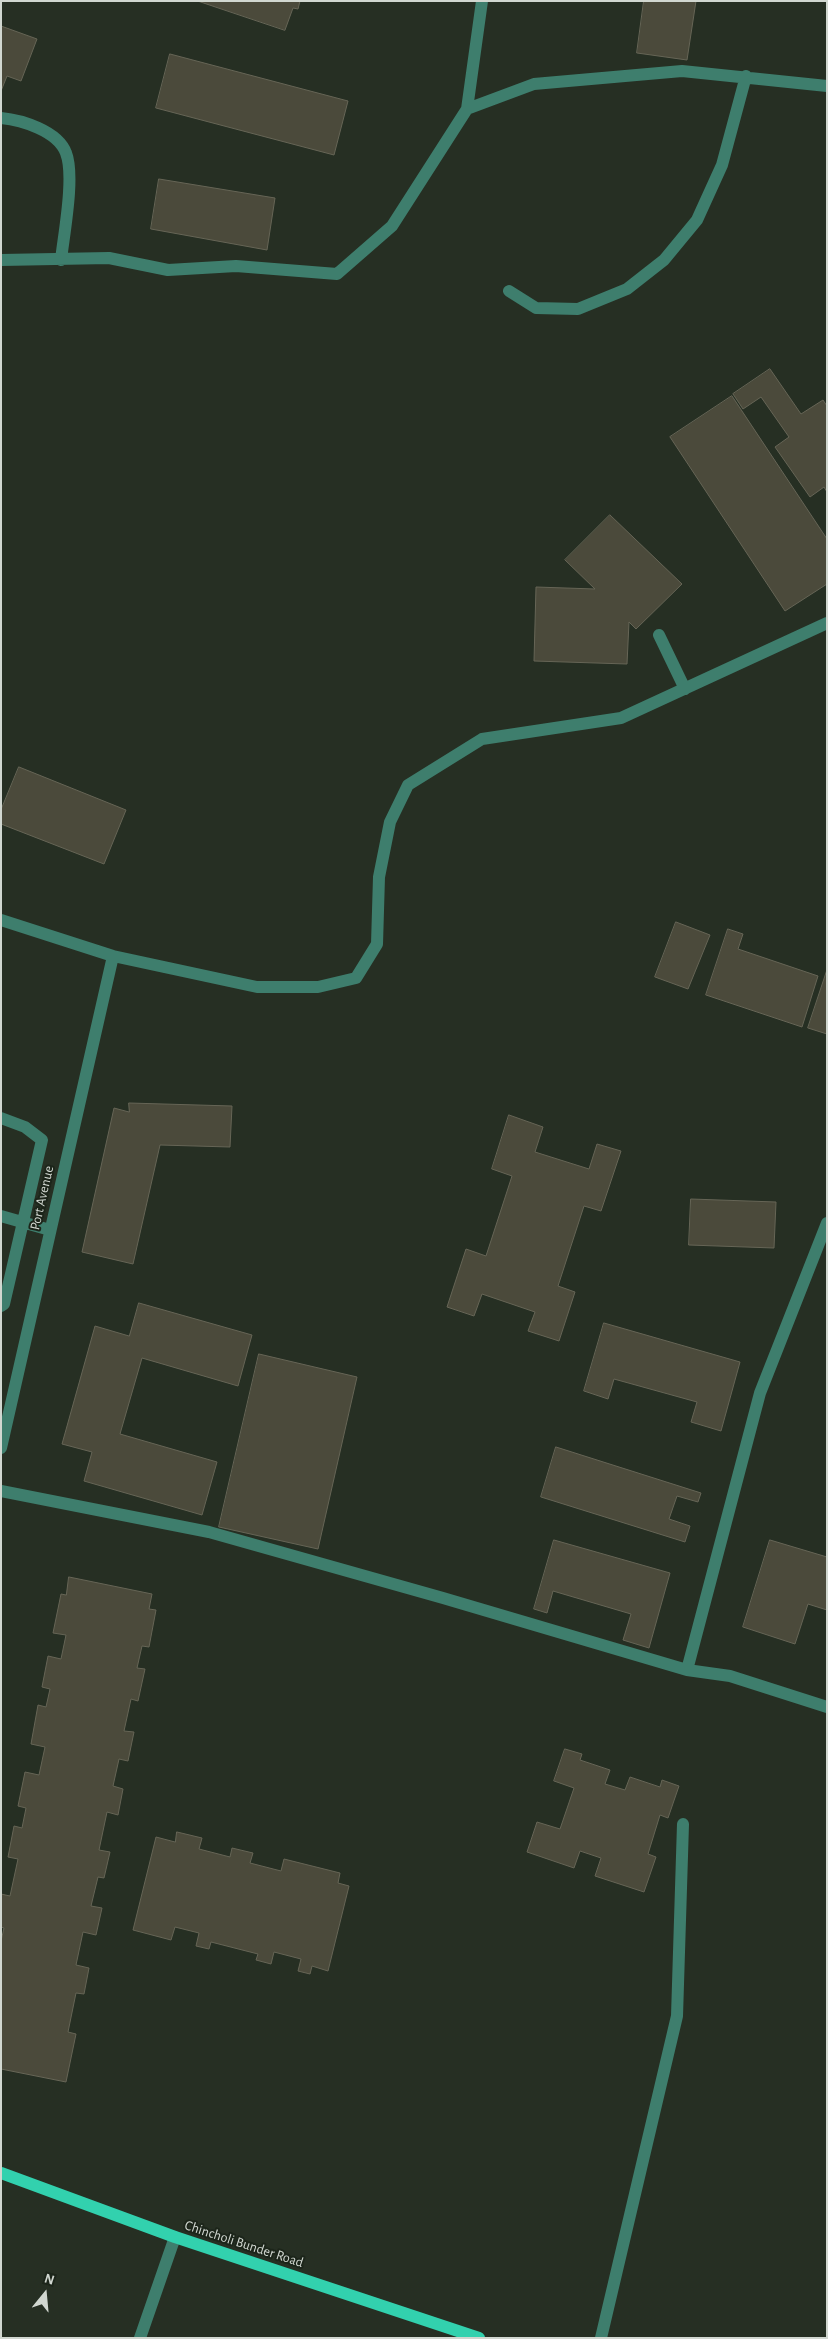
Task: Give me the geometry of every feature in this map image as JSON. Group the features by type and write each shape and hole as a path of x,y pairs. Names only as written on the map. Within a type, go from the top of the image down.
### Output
{"main road":[{"name":"Chincholi Bunder Road","path":"1,2173 175,2236 479,2338"}],"street":[{"path":"1,260 109,258 168,270 236,266 337,274 392,226 440,155 467,109 482,1"},
{"path":"467,109 534,84 682,71 746,76 827,86"},
{"path":"509,292 536,308 578,309 627,289 664,260 697,220 722,166 746,76"},
{"path":"1,118 19,120 47,132 66,151 70,170 61,260"},
{"path":"1,920 113,956 257,987 318,987 356,978 377,944 379,877 390,822 408,785 482,739 621,718 827,623"},
{"path":"658,636 685,689"},
{"name":"Port Avenue","path":"1,1448 113,956"},
{"path":"1,1118 25,1127 42,1140 4,1304 1,1306"},
{"path":"1,1216 50,1230"},
{"path":"687,1670 760,1393 827,1223"},
{"path":"1,1492 209,1532 687,1670 730,1676 827,1707"},
{"path":"600,2338 677,2016 683,1824"},
{"path":"140,2338 175,2236"}],"building":[{"path":"198,1 300,1 298,9 293,8 285,30"},
{"path":"644,1 696,1 687,60 637,53"},
{"path":"1,26 37,39 21,81 7,76 1,91"},
{"path":"170,54 348,101 334,155 156,108"},
{"path":"159,179 275,198 267,250 151,229"},
{"path":"770,369 801,414 823,400 827,406 827,492 824,487 810,497 775,447 789,437 761,397 743,409 733,394"},
{"path":"732,396 827,539 827,584 785,611 670,437"},
{"path":"610,515 682,584 636,629 629,622 627,664 534,661 536,587 595,589 565,560"},
{"path":"19,767 126,810 104,864 1,824 1,810"},
{"path":"676,922 710,935 688,989 655,977"},
{"path":"728,929 743,934 738,949 818,976 802,1027 706,995"},
{"path":"827,970 827,1034 808,1028"},
{"path":"129,1103 232,1106 230,1147 160,1145 133,1264 82,1252 114,1108 129,1112"},
{"path":"509,1115 543,1127 535,1152 589,1169 597,1144 621,1151 601,1211 584,1206 558,1286 575,1292 559,1341 528,1331 535,1312 482,1294 474,1316 447,1307 466,1249 486,1256 512,1176 492,1169"},
{"path":"691,1199 776,1202 774,1248 689,1245"},
{"path":"139,1303 252,1335 238,1386 142,1358 120,1434 217,1462 202,1515 84,1481 92,1452 62,1444 95,1326 129,1336"},
{"path":"604,1323 740,1362 721,1431 691,1422 697,1402 614,1379 608,1399 584,1391"},
{"path":"259,1354 357,1377 318,1549 219,1527"},
{"path":"556,1447 701,1493 698,1502 677,1496 669,1519 690,1526 685,1542 541,1497"},
{"path":"554,1540 670,1573 649,1648 623,1640 631,1614 553,1591 547,1613 534,1609"},
{"path":"770,1540 827,1557 827,1610 808,1604 795,1644 743,1627"},
{"path":"69,1577 152,1594 149,1609 156,1610 149,1647 142,1646 137,1668 145,1669 138,1701 131,1699 124,1731 134,1732 128,1761 119,1759 113,1786 123,1789 118,1815 107,1812 99,1850 110,1852 104,1878 98,1877 91,1906 102,1908 96,1935 83,1932 76,1965 89,1968 84,1994 76,1993 68,2032 76,2034 66,2082 1,2069 1,1941 4,1928 1,1927 1,1894 10,1896 18,1859 8,1857 14,1826 22,1828 26,1808 18,1806 25,1772 39,1775 45,1747 31,1744 38,1705 46,1707 50,1689 42,1687 48,1656 61,1659 66,1635 53,1633 61,1594 66,1595"},
{"path":"565,1749 582,1754 580,1760 610,1770 605,1784 625,1790 630,1777 660,1787 662,1780 679,1786 668,1818 660,1815 648,1854 656,1857 644,1892 595,1876 601,1858 580,1851 574,1868 527,1852 537,1822 560,1829 574,1788 554,1781"},
{"path":"177,1832 202,1838 199,1849 230,1857 232,1848 253,1853 250,1863 281,1871 284,1859 340,1873 338,1883 349,1886 328,1971 312,1966 310,1974 298,1971 301,1959 274,1952 271,1964 256,1960 258,1954 211,1942 209,1949 196,1946 199,1933 175,1927 171,1940 133,1930 156,1837 175,1842"}]}
